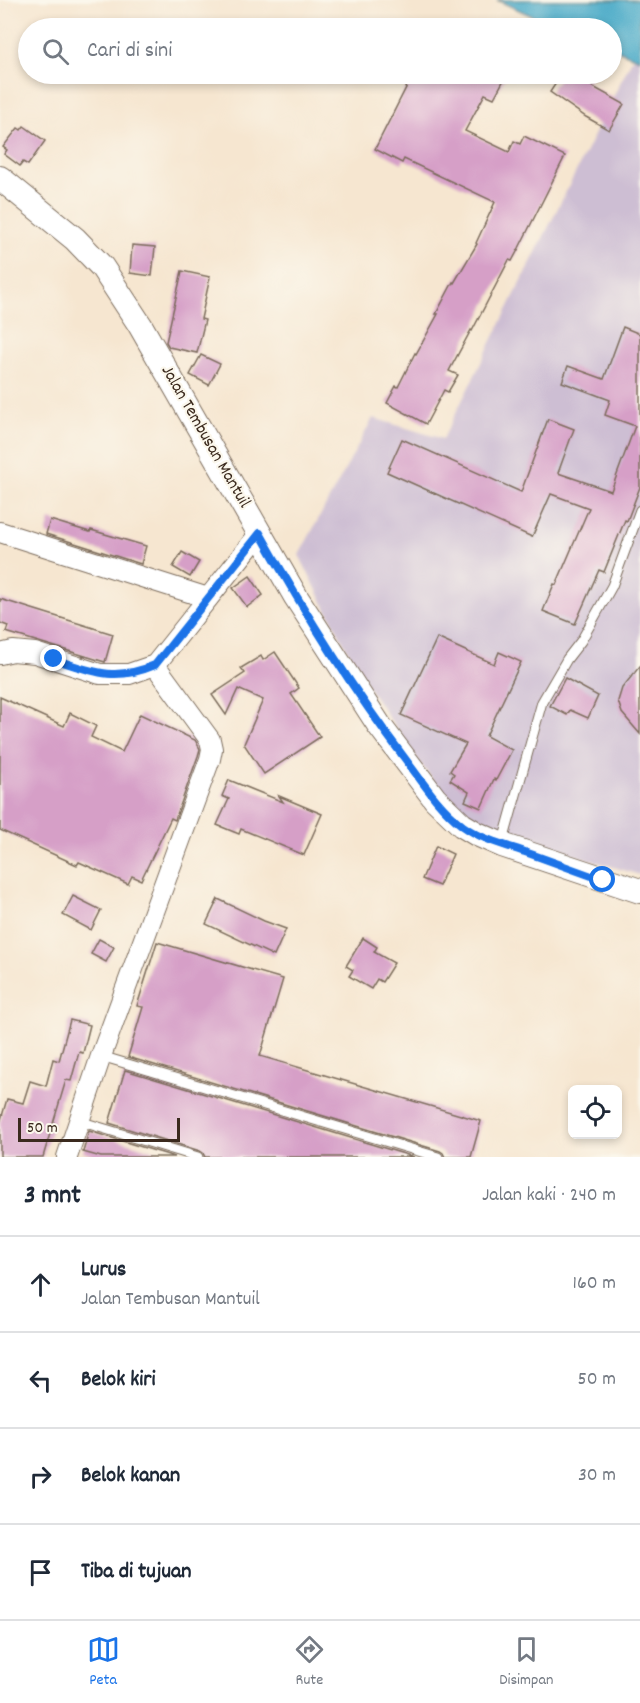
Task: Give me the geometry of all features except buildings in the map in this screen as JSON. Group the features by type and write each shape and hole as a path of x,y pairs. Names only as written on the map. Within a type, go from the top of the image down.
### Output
{"street":[{"name":"Jalan Tembusan Mantuil","path":"0,178 75,239 102,267 140,324 296,597 379,725 435,799 462,825 477,834 502,845 640,891"},
{"path":"0,532 208,598"},
{"path":"0,654 13,651 35,653 100,674 129,674 155,665 260,533"},
{"path":"67,1157 212,749 210,740 155,665"}],"lane":[{"path":"502,845 542,702 567,659 581,641 612,585 640,510"},
{"path":"101,1056 438,1157"},
{"path":"79,1121 198,1157"}],"shaded area":[{"path":"638,47 640,48 640,875 491,830 471,819 451,803 420,763 360,675 299,555 373,418 443,439 620,84 622,84 622,79"}],"water":[{"path":"497,0 640,0 640,59 622,52 622,18 537,18"}],"route":[{"path":"54,659 100,674 129,674 155,665 260,533 296,597 346,676 379,725 435,799 462,825 477,834 603,880"}]}
